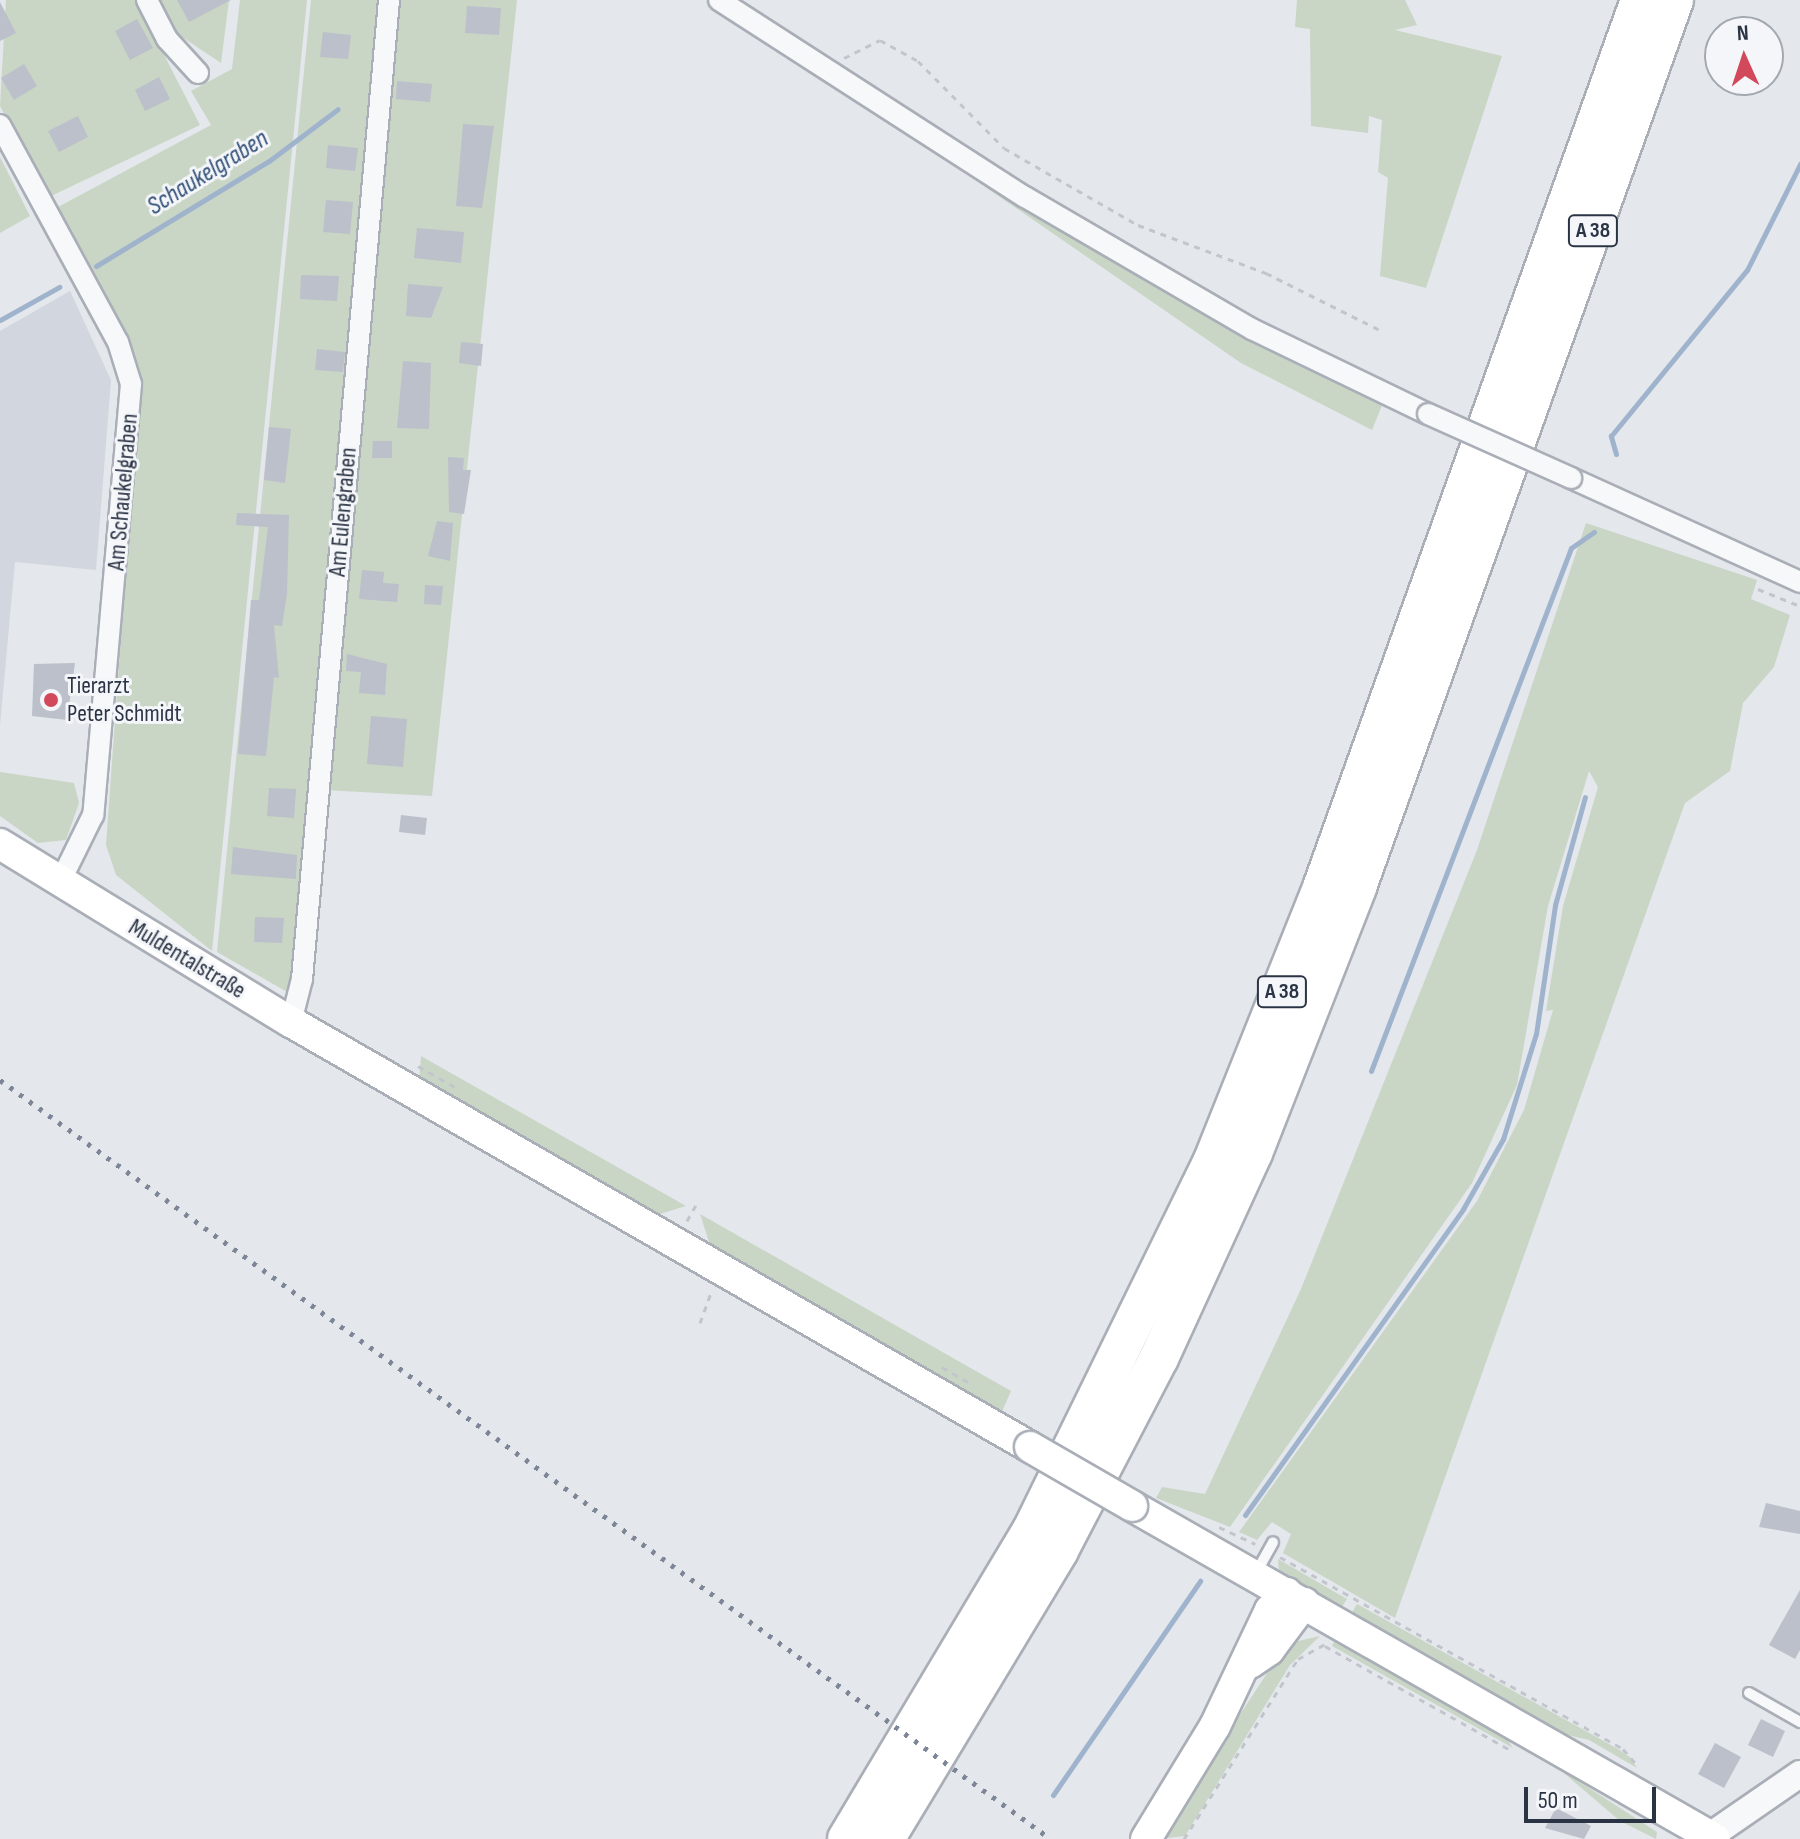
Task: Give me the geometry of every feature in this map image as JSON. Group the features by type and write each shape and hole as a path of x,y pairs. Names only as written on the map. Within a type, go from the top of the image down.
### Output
{"highway":[{"name":"A 38","path":"847,1839 1031,1532 1212,1163 1323,885 1640,0"},
{"name":"A 38","path":"885,1839 1059,1550 1159,1358 1253,1153 1357,887 1674,0"}],"main road":[{"name":"Muldentalstraße","path":"0,844 291,1022 719,1272 1132,1506 1265,1556 1296,1598 1346,1611 1524,1730 1710,1838"},
{"path":"1146,1839 1249,1663 1269,1650 1296,1598"}],"street":[{"path":"147,0 167,39 198,73"},
{"name":"Am Eulengraben","path":"291,1022 302,979 389,0"},
{"path":"719,0 838,73 1025,197 1252,329 1428,414 1800,582"},
{"name":"Am Schaukelgraben","path":"0,125 118,342 131,384 93,815 60,882"},
{"path":"1710,1838 1800,1774"}],"lane":[{"path":"1749,1693 1800,1722"}],"path":[{"path":"838,73 845,57 880,40 918,61 1004,148 1138,225 1266,273 1380,330"},
{"path":"1758,589 1800,606"},
{"path":"700,1323 719,1272"},
{"path":"1208,1521 1346,1611 1623,1749 1640,1770"},
{"path":"1184,1839 1298,1659 1325,1646 1346,1611"}],"shaded area":[{"path":"70,291 111,380 96,570 15,562 0,725 0,331"}],"green space":[{"path":"6,0 136,0 200,125 49,197 0,106"},
{"path":"154,0 229,0 221,63 167,27"},
{"path":"240,0 307,0 212,951 116,875 106,845 139,386 130,343 58,207 211,125 191,91 232,69"},
{"path":"311,0 381,0 296,997 217,952"},
{"path":"395,0 517,0 432,796 325,790"},
{"path":"1297,0 1405,0 1417,25 1395,30 1502,56 1426,288 1380,276 1388,178 1378,172 1382,120 1369,116 1368,133 1311,126 1310,29 1295,27"},
{"path":"0,157 30,216 0,233"},
{"path":"990,178 1385,398 1372,430 1241,363 984,186"},
{"path":"1586,523 1757,580 1751,599 1790,615 1774,667 1743,703 1730,771 1685,803 1395,1618 1283,1553 1291,1534 1272,1522 1257,1540 1239,1532 1477,1201 1524,1110 1553,1010 1546,1011 1563,906 1598,787 1589,771 1548,906 1517,1085 1472,1183 1230,1527 1156,1498 1162,1487 1205,1494 1301,1289 1477,850"},
{"path":"0,772 74,783 79,803 66,840 38,843 0,816"},
{"path":"421,1056 686,1206 650,1217 419,1081"},
{"path":"700,1214 1011,1391 1000,1416 712,1251"},
{"path":"1278,1559 1347,1599 1341,1608 1279,1572"},
{"path":"1357,1604 1618,1749 1631,1758 1637,1768 1589,1740 1559,1733 1351,1614"},
{"path":"1320,1636 1290,1665 1185,1836 1159,1839 1275,1661 1294,1642"},
{"path":"1335,1640 1503,1733 1513,1748 1332,1646"},
{"path":"1558,1768 1657,1832 1656,1839 1620,1821"}],"building":[{"path":"177,0 231,0 189,22"},
{"path":"0,2 16,33 0,41"},
{"path":"467,6 501,8 499,35 465,33"},
{"path":"137,19 153,48 130,60 115,31"},
{"path":"323,32 351,35 348,59 320,57"},
{"path":"24,64 37,86 14,100 1,78"},
{"path":"159,77 170,99 145,111 135,90"},
{"path":"397,81 432,84 430,102 396,99"},
{"path":"78,116 88,137 59,152 48,131"},
{"path":"463,124 494,126 482,208 456,206"},
{"path":"328,145 358,148 355,171 326,168"},
{"path":"326,200 353,202 350,234 323,232"},
{"path":"417,228 464,232 461,263 414,258"},
{"path":"301,275 339,276 337,301 300,299"},
{"path":"408,284 443,287 431,318 406,316"},
{"path":"461,342 483,344 481,366 459,363"},
{"path":"317,349 345,352 343,372 315,370"},
{"path":"403,361 431,363 429,429 397,428"},
{"path":"269,427 291,429 285,483 264,480"},
{"path":"373,441 392,441 392,458 372,458"},
{"path":"448,457 464,458 463,470 471,470 464,514 449,512"},
{"path":"237,513 289,515 287,594 282,626 274,625 279,678 274,677 266,756 238,754 251,600 259,600 268,527 236,525"},
{"path":"437,521 453,523 450,561 428,556"},
{"path":"362,570 384,572 383,583 399,584 397,602 359,599"},
{"path":"425,585 443,586 441,605 424,604"},
{"path":"347,654 387,664 385,695 359,693 361,672 346,671"},
{"name":"Tierarzt Peter Schmidt","path":"75,663 67,720 32,716 34,664"},
{"path":"371,716 407,719 403,767 367,764"},
{"path":"269,788 296,789 294,818 267,816"},
{"path":"401,815 427,818 425,835 399,832"},
{"path":"233,847 297,855 296,879 231,874"},
{"path":"255,917 284,918 282,943 254,942"},
{"path":"1766,1503 1800,1511 1800,1534 1759,1527"},
{"path":"1800,1590 1800,1650 1795,1659 1769,1645"},
{"path":"1761,1719 1785,1731 1773,1757 1748,1745"},
{"path":"1715,1743 1741,1757 1724,1788 1698,1774"},
{"path":"1556,1808 1591,1826 1584,1839 1545,1828"}],"waterway":[{"name":"Schaukelgraben","path":"96,266 269,161 338,109"},
{"path":"1616,454 1611,436 1747,270 1800,164"},
{"name":"Schaukelgraben","path":"0,320 59,287"},
{"path":"1371,1071 1571,548 1594,532"},
{"path":"1245,1515 1463,1209 1503,1139 1536,1034 1555,905 1585,797"},
{"path":"1053,1795 1200,1581"}],"railway":[{"path":"0,1080 1051,1839"}],"place":[{"name":"Tierarzt Peter Schmidt","path":"51,700"}]}
